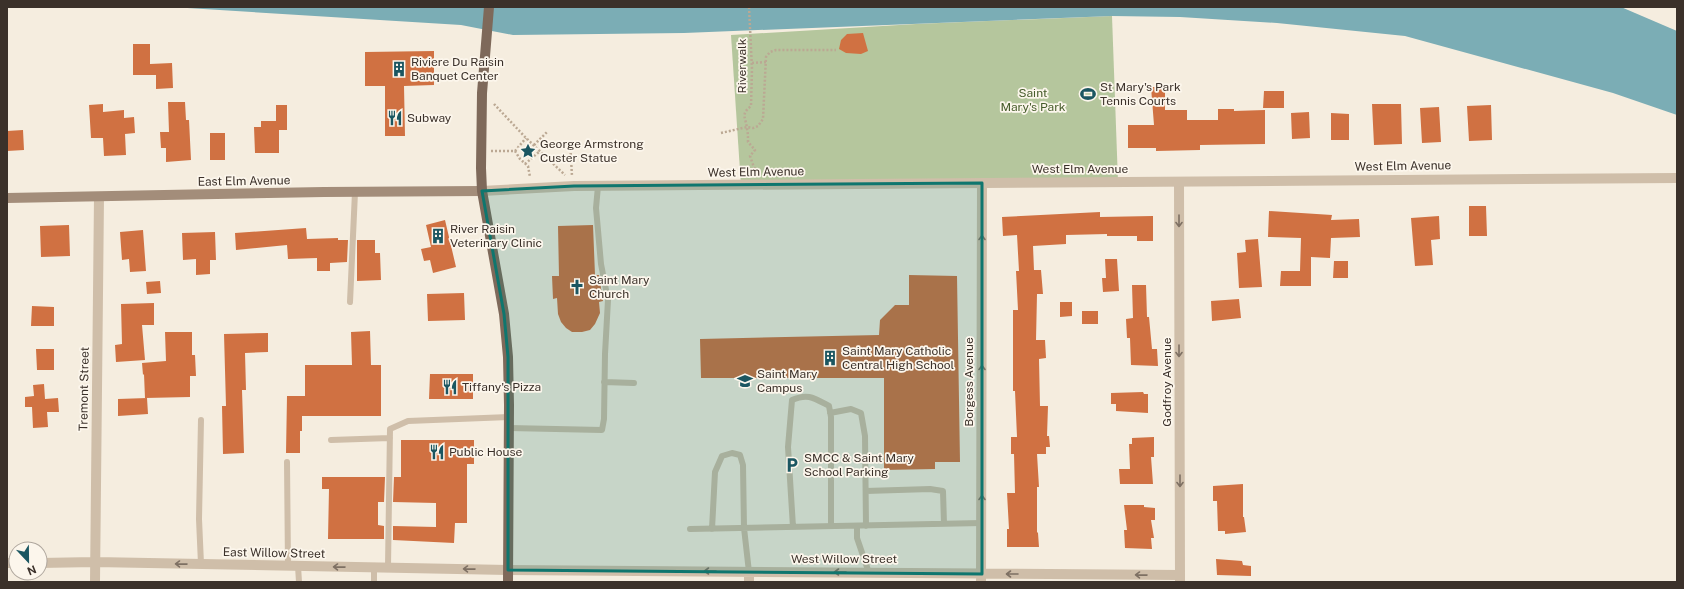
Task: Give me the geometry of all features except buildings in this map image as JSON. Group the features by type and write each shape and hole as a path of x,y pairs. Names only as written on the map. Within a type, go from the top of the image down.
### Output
{"main road":[{"path":"489,7 482,92 482,191 504,314 508,357 508,582"},
{"name":"East Elm Avenue","path":"7,198 482,191"}],"street":[{"name":"West Elm Avenue","path":"482,191 574,186 760,186 1677,178"},
{"name":"Godfroy Avenue","path":"1179,182 1180,579"},
{"name":"Borgess Avenue","path":"982,183 982,578"},
{"name":"Tremont Street","path":"95,582 99,197"},
{"name":"East Willow Street","path":"48,563 95,562 508,570"},
{"name":"West Willow Street","path":"508,570 749,577 869,572 982,578 1180,579"}],"lane":[{"path":"509,428 602,430 604,419 604,382 608,300 601,264 596,208 598,186"},
{"path":"350,302 355,192"},
{"path":"604,382 634,383"},
{"path":"793,527 788,447 792,400 802,396 814,398 829,406 830,526"},
{"path":"830,413 851,409 861,413 865,436 866,526"},
{"path":"388,567 390,429 408,420 509,417"},
{"path":"201,420 199,519 201,564"},
{"path":"331,440 390,438"},
{"path":"712,529 715,472 722,456 732,453 740,455 742,465 744,528 749,577"},
{"path":"287,462 293,566 299,582"},
{"path":"866,491 930,489 943,491 944,524"},
{"path":"690,529 982,523"},
{"path":"857,526 857,538 869,572"},
{"path":"374,567 374,582"}],"path":[{"name":"Riverwalk","path":"747,127 744,116 746,110 751,106 752,63 749,7"},
{"path":"721,134 747,127 753,128 758,126 763,119 766,57 770,52 776,50 836,50"},
{"path":"752,63 766,62"},
{"path":"482,92 526,138 553,162 574,186"},
{"path":"747,127 748,142 755,150 750,156 754,164 760,186"},
{"path":"534,145 547,132"},
{"path":"481,151 514,151 526,138"},
{"path":"570,141 574,186"},
{"path":"514,151 528,166 532,188"},
{"path":"525,164 540,151"}],"highlighted area":[{"path":"982,183 982,574 508,570 508,357 504,314 482,191 574,186"}],"green space":[{"name":"Saint Mary's Park","path":"1112,16 1118,182 741,186 731,35 916,24"}],"water":[{"path":"171,7 1621,7 1677,31 1677,115 1613,93 1405,36 1277,23 1180,17 1112,16 684,33 513,35 461,25"}],"place":[{"name":"Riviere Du Raisin Banquet Center","path":"399,69"},
{"name":"St Mary's Park Tennis Courts","path":"1088,94"},
{"name":"Subway","path":"395,118"},
{"name":"George Armstrong Custer Statue","path":"528,151"},
{"name":"River Raisin Veterinary Clinic","path":"438,236"},
{"name":"Saint Mary Church","path":"577,287"},
{"name":"Saint Mary Catholic Central High School","path":"830,358"},
{"name":"Saint Mary Campus","path":"745,381"},
{"name":"Tiffany's Pizza","path":"450,387"},
{"name":"Public House","path":"437,452"},
{"name":"SMCC & Saint Mary School Parking","path":"792,465"}]}
